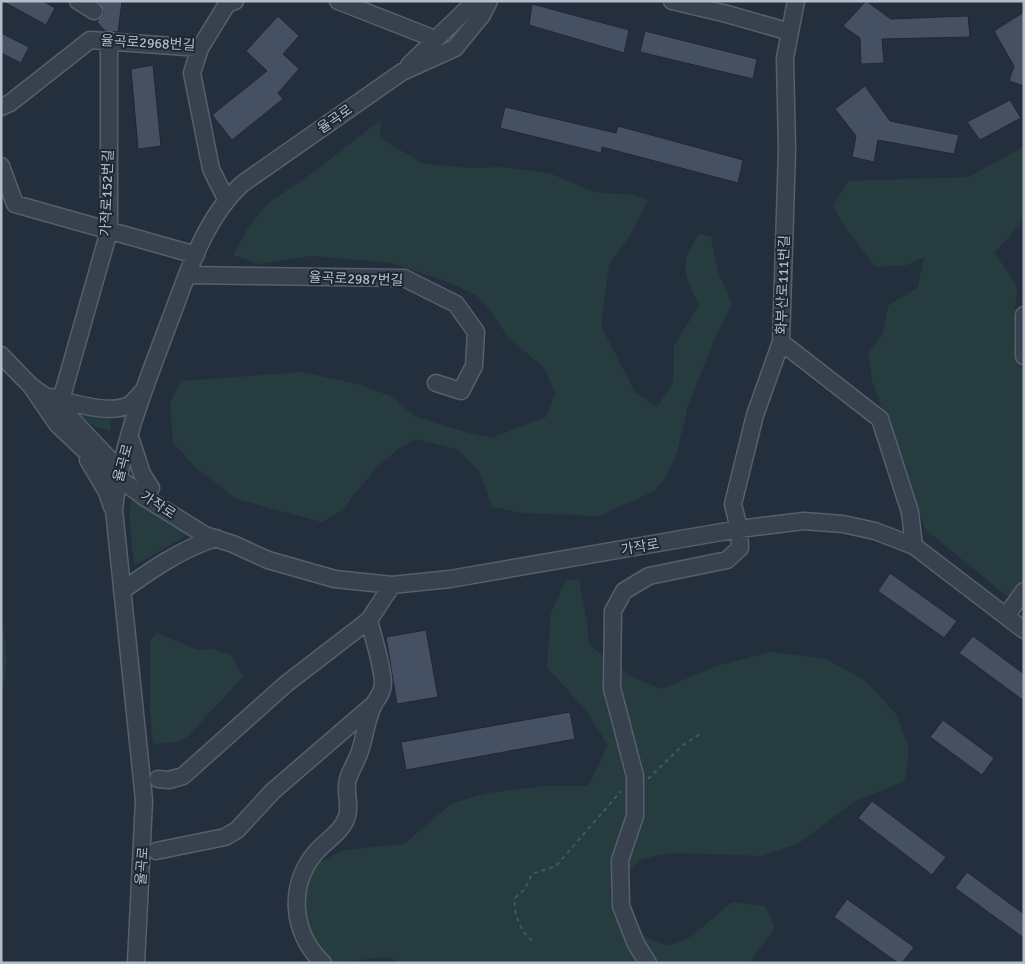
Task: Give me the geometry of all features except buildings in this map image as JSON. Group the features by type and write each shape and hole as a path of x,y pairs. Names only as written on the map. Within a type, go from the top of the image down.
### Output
{"street":[{"path":"78,1 94,11"},
{"name":"율곡로2968번길","path":"1,107 10,103 90,40 200,48 227,4 235,1"},
{"path":"338,1 435,39"},
{"name":"율곡로","path":"136,963 144,800 114,510 119,474 144,389 196,255 210,224 226,199 242,184 402,72 468,8 471,1"},
{"name":"율곡로","path":"402,72 455,48 482,15 489,1"},
{"path":"672,1 728,7 790,32"},
{"name":"화부산로111번길","path":"796,1 785,58 787,151 781,342 880,419 910,512 914,546"},
{"name":"가작로152번길","path":"61,400 109,231 110,40"},
{"path":"200,48 192,73 212,169 226,199"},
{"path":"1,166 14,204 196,255"},
{"name":"율곡로2987번길","path":"188,275 404,278 456,304 476,332 474,366 461,392 436,383"},
{"path":"1024,315 1024,356"},
{"path":"648,963 636,944 620,906 620,860 635,816 641,780 612,688 613,611 624,591 649,576 727,560 740,548 740,529 733,504 755,415 781,342"},
{"name":"가작로","path":"1,355 37,390 60,408 119,474 151,488 233,544"},
{"path":"37,390 61,400 89,407 117,407 129,405 144,389"},
{"name":"가작로","path":"37,390 57,424 119,474 204,535 233,544 268,560 334,579 392,585 450,579 740,529 804,521 843,524 875,531 914,546 1024,630"},
{"path":"57,424 92,465 107,492 114,510"},
{"path":"130,437 142,474 151,488"},
{"path":"122,591 169,559 203,542 216,538"},
{"path":"158,779 169,780 183,776 286,684 369,620 392,585"},
{"path":"1006,616 1024,591"},
{"path":"156,851 225,837 237,830 273,790 374,704 380,696 383,683 369,620"},
{"path":"323,963 307,944 298,923 295,909 297,894 308,864 316,852 340,829 348,817 346,788 348,777 360,752 374,704"}],"path":[{"path":"532,941 524,933 513,908 515,898 525,889 532,874 556,866 631,779 641,780 682,746 700,734"}],"green space":[{"path":"381,120 380,138 424,164 468,168 504,167 549,173 595,192 634,195 648,200 630,235 609,265 601,326 635,392 657,407 673,382 674,345 699,306 687,278 686,263 688,255 699,234 711,237 717,269 732,304 717,334 688,405 678,449 667,476 655,491 599,516 521,513 492,507 480,473 459,450 416,439 398,449 375,469 342,510 322,522 236,499 196,468 173,443 170,402 181,381 302,372 361,385 393,397 414,416 491,438 546,417 555,393 544,368 508,337 487,306 474,294 453,284 392,263 312,256 258,264 233,255 246,231 268,203 301,181"},
{"path":"1024,146 1024,219 995,253 1017,286 1013,338 1024,378 1024,578 1009,598 925,529 906,471 872,381 868,352 883,334 888,306 918,287 924,257 907,265 876,267 845,228 833,205 848,181 969,177"},
{"path":"81,416 111,416 110,431 95,427"},
{"path":"132,497 192,532 134,566 129,514"},
{"path":"566,580 579,580 587,621 589,645 632,677 662,689 717,666 770,652 826,659 866,681 896,714 909,749 905,781 855,801 799,843 761,856 675,853 655,856 640,860 609,891 623,928 668,946 692,936 732,902 765,906 775,928 749,963 401,963 388,957 332,963 302,940 292,902 311,866 345,850 404,844 452,803 488,793 544,786 588,786 608,745 586,711 547,667 551,613"},
{"path":"1,609 7,662 1,700"},
{"path":"156,632 197,650 214,649 232,656 243,677 187,737 178,742 153,744 150,713 150,641"}]}
